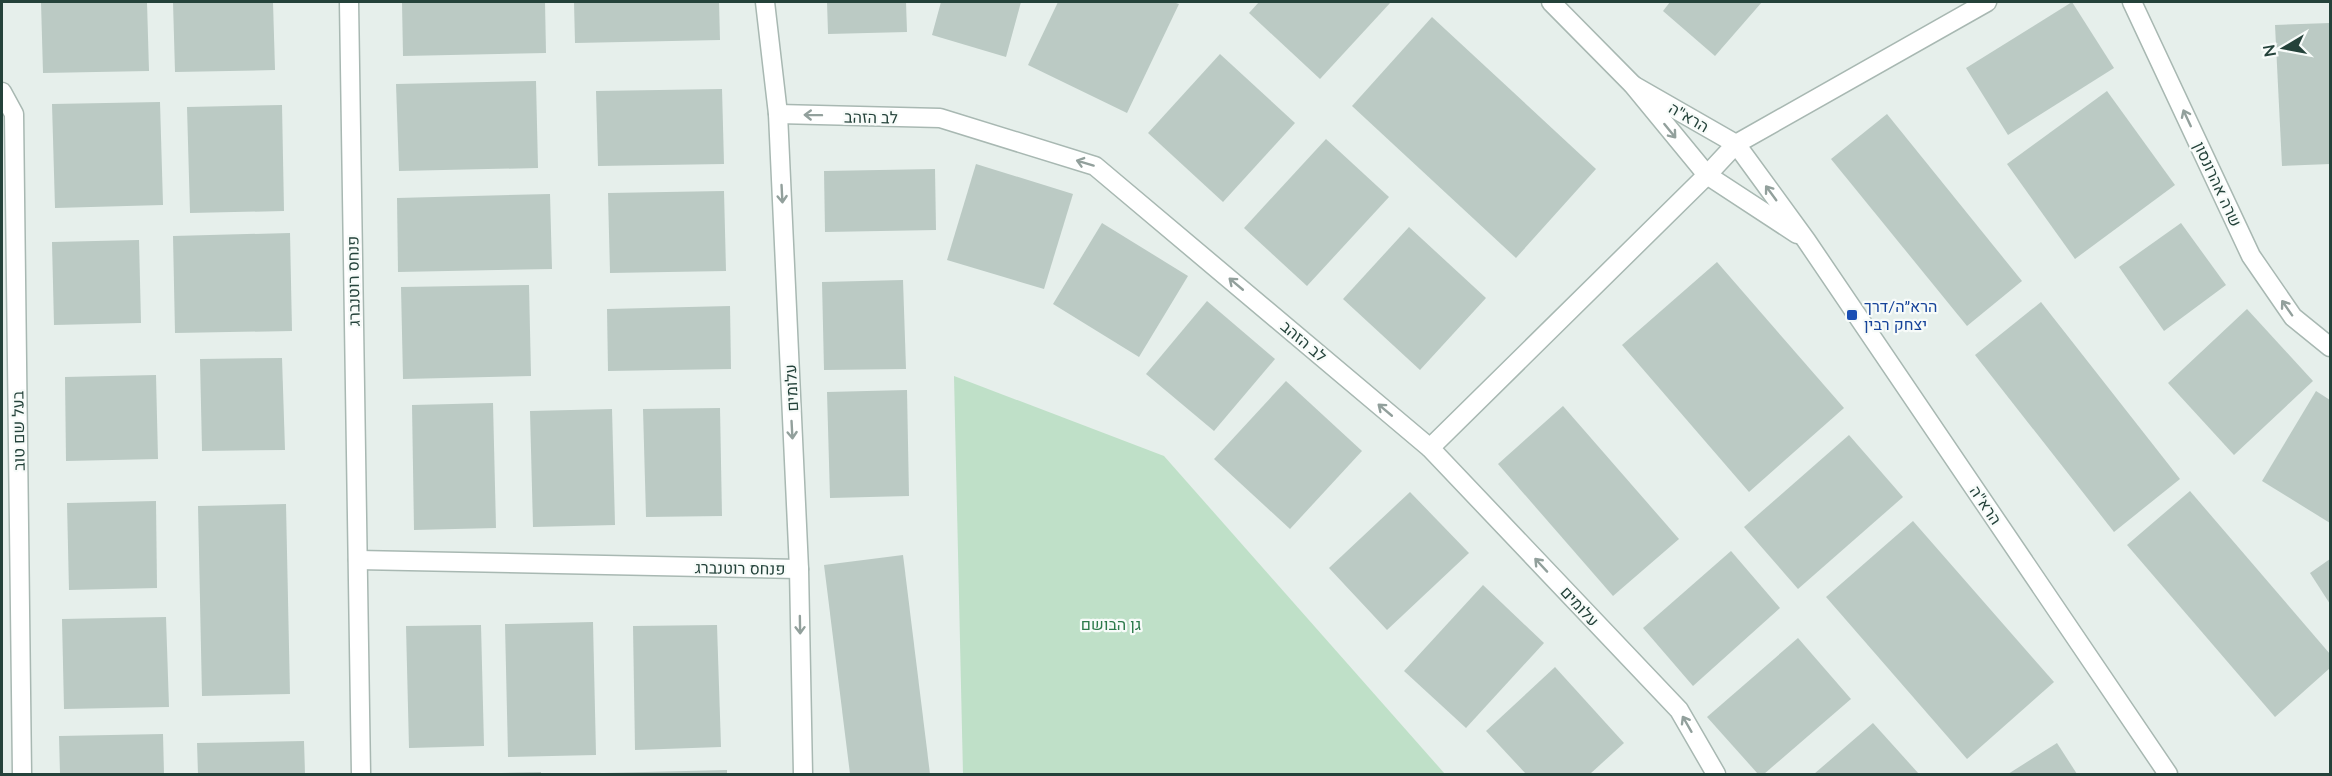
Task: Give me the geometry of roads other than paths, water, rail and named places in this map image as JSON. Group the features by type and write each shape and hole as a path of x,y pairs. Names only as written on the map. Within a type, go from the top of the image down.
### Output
{"street":[{"name":"פנחס רוטנברג","path":"349,2 361,774"},
{"name":"עלומים","path":"765,2 778,114 799,569 803,774"},
{"name":"הרא\"ה","path":"1551,2 1633,86 1707,175 1806,240"},
{"path":"1430,448 1736,144 1988,2"},
{"name":"שרה אהרונסון","path":"2132,2 2251,256 2293,317 2331,347"},
{"name":"הרא\"ה","path":"1633,86 1736,144 1806,240 2168,773"},
{"name":"בעל שם טוב","path":"2,92 14,114 22,774"},
{"name":"לב הזהב","path":"778,114 940,118 1095,166 1430,448"},
{"name":"עלומים","path":"1430,448 1679,710 1716,774"},
{"name":"פנחס רוטנברג","path":"358,560 799,569"}],"place":[{"name":"הרא״ה/דרך יצחק רבין","path":"1852,315"}],"park label":[{"name":"גן הבושם","path":"1111,624"}]}
